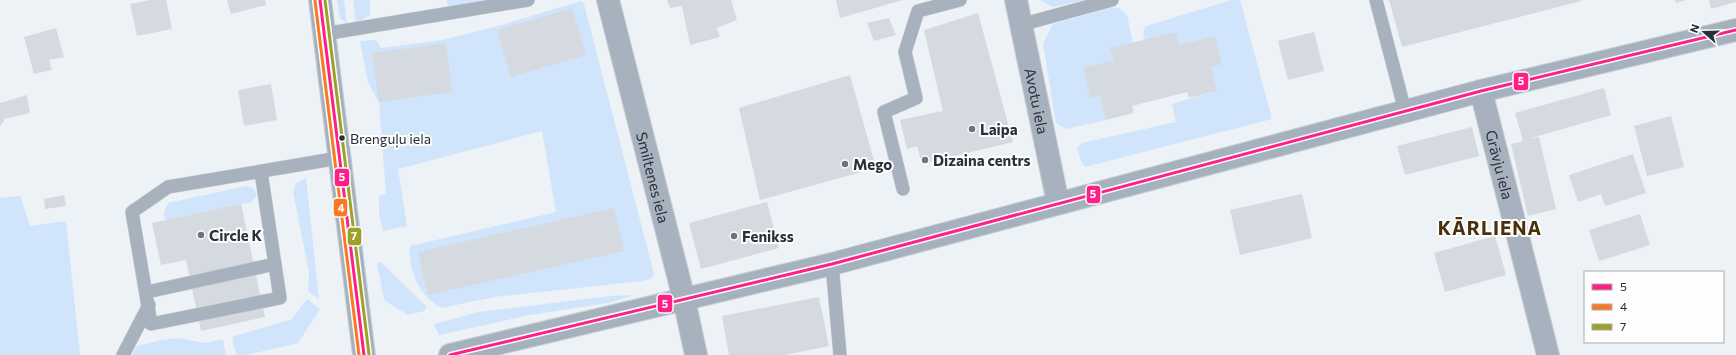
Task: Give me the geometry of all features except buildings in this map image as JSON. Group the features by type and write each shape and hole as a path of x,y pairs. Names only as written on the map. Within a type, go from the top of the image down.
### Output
{"main road":[{"path":"320,0 364,355"},
{"path":"450,355 832,264 1404,112 1736,30"}],"street":[{"name":"Smiltenes iela","path":"608,0 684,299 696,355"},
{"name":"Avotu iela","path":"1016,0 1058,203"},
{"name":"Grāvju iela","path":"1482,92 1548,355"}],"lane":[{"path":"324,34 528,0"},
{"path":"903,189 884,112 916,98 905,52 918,11 960,0"},
{"path":"1020,25 1112,0"},
{"path":"1376,0 1404,112"},
{"path":"262,172 280,298 152,324 132,212 168,187 339,158"},
{"path":"148,299 275,264"},
{"path":"832,264 840,355"},
{"path":"123,355 148,299"}],"shaded area":[{"path":"337,0 344,0 347,24 340,18"},
{"path":"353,0 370,0 370,15 356,23"},
{"path":"446,0 494,0 451,10"},
{"path":"1040,0 1084,0 1053,7"},
{"path":"1231,0 1240,0 1272,119 1085,167 1081,161 1077,147 1082,143 1176,122 1172,104 1217,91 1211,67 1222,63 1215,36 1179,45 1176,32 1145,40 1143,32 1145,27 1150,25"},
{"path":"581,1 584,4 654,274 651,279 642,281 494,297 442,308 427,297 421,290 413,273 410,246 556,212 542,131 398,169 407,226 383,231 379,212 379,196 386,194 379,103 368,82 360,41 376,40 381,48 442,40 498,26"},
{"path":"1111,8 1119,8 1127,15 1133,43 1111,48 1114,60 1083,68 1090,97 1100,95 1106,120 1066,129 1056,123 1043,44 1053,24"},
{"path":"306,178 319,299 308,291 309,272 293,192 296,183"},
{"path":"246,186 253,188 257,195 252,202 165,220 164,213 168,203"},
{"path":"20,196 30,226 66,221 80,355 0,355 0,198"},
{"path":"381,262 427,307 424,311 408,315 384,300 377,263"},
{"path":"635,295 608,303 530,315 439,335 434,324 479,312 610,296"},
{"path":"307,299 320,309 298,343 246,355 236,355 232,337 292,319"},
{"path":"179,338 205,343 223,339 226,355 132,355 137,346 161,340"}],"transit line":[{"name":"5","path":"320,0 364,355"},
{"name":"7","path":"325,0 369,354"},
{"name":"4","path":"315,1 359,355"},
{"name":"5","path":"450,355 832,264 1481,91 1736,30"}],"place":[{"name":"Laipa","path":"972,129"},
{"name":"Brenguļu iela","path":"342,138"},
{"name":"Dizaina centrs","path":"925,160"},
{"name":"Mego","path":"845,164"},
{"name":"Circle K","path":"201,235"},
{"name":"Fenikss","path":"734,236"}],"district":[{"name":"KĀRLIENA","path":"1490,227"}]}
